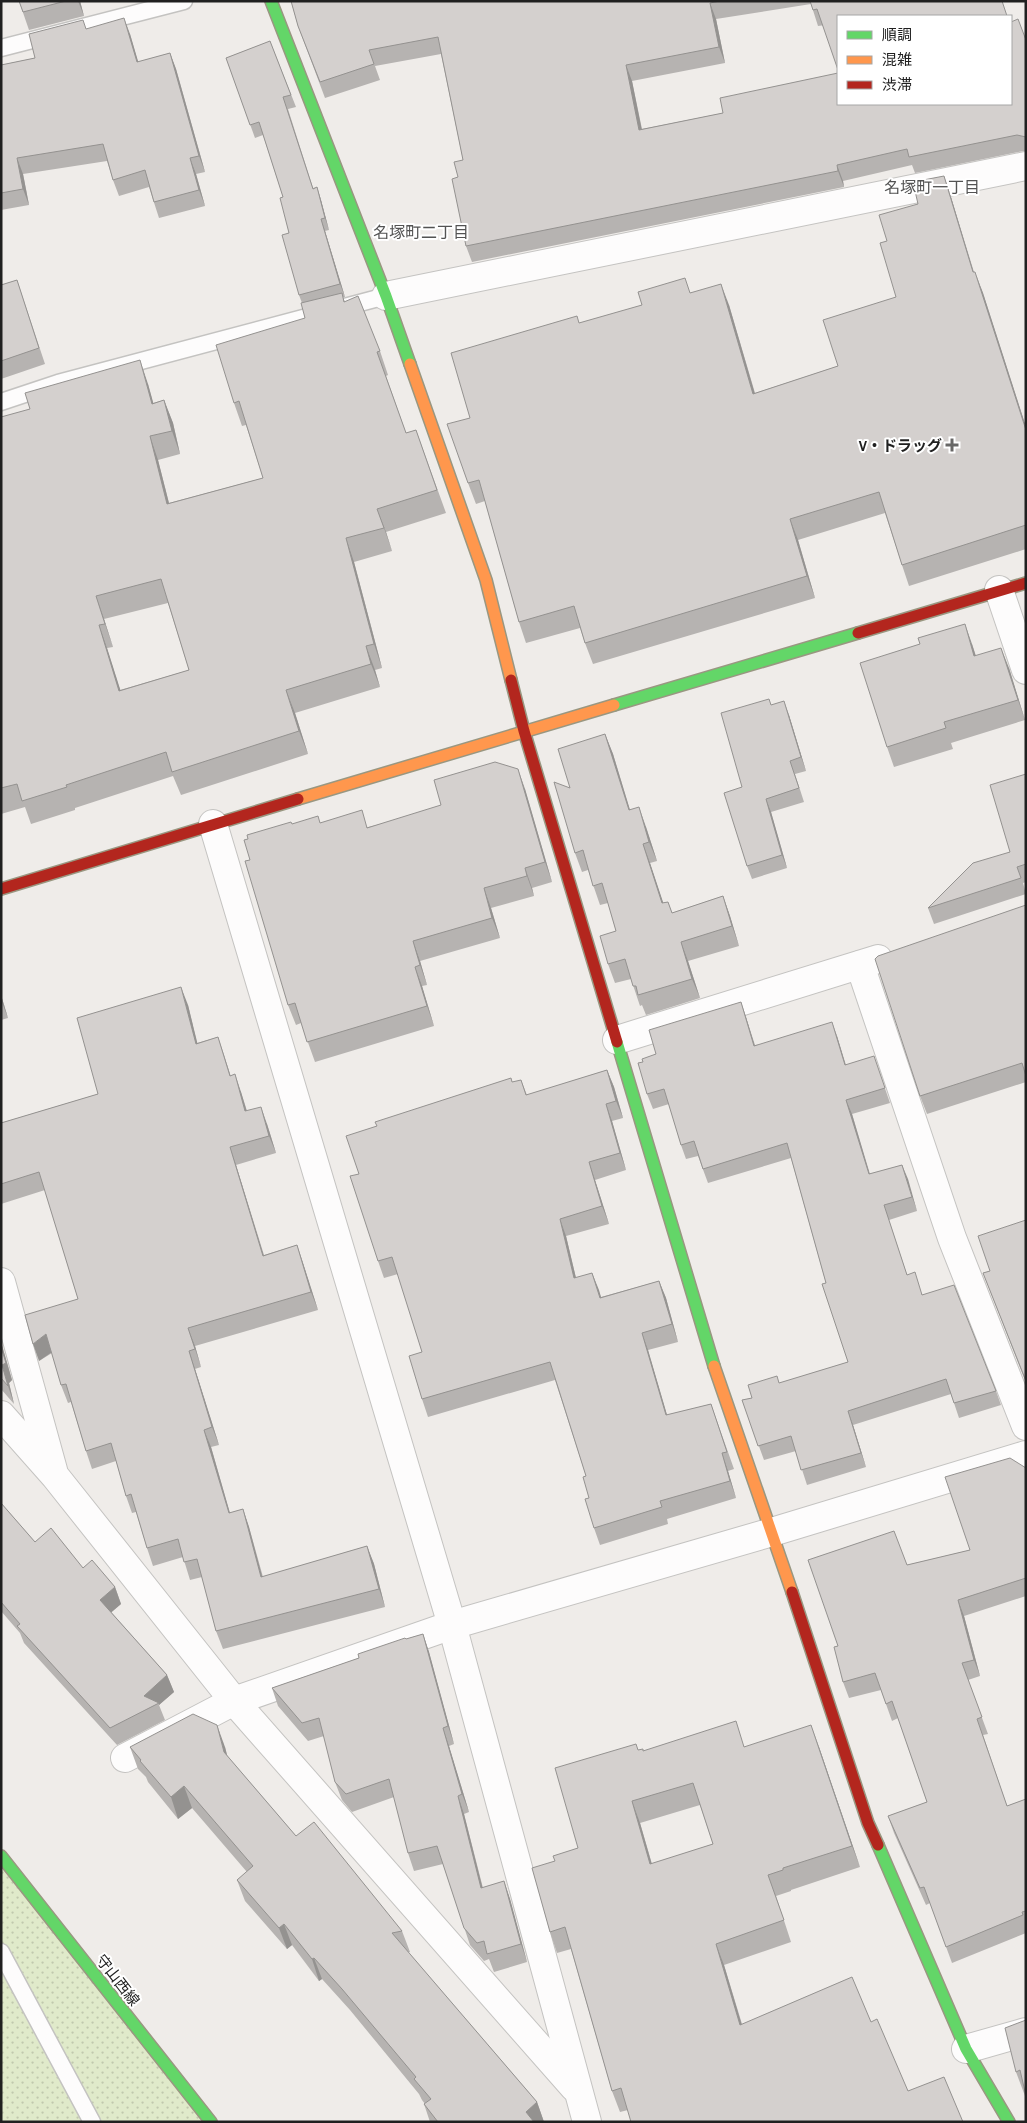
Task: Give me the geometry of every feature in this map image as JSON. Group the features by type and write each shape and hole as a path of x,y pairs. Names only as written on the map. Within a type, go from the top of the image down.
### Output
{"street":[{"path":"271,1 386,296 486,580 524,731 703,1332 772,1532 868,1822 966,2049 1009,2122"},
{"path":"386,296 1026,166"},
{"path":"1,889 524,731 1026,583"},
{"path":"999,590 1026,670"},
{"path":"213,824 452,1626 587,2122"},
{"path":"617,1040 897,952"},
{"path":"860,965 952,1238 1026,1426"},
{"path":"1,1282 55,1476"},
{"path":"1,1415 55,1476 234,1701 579,2092"},
{"path":"125,1758 234,1701 452,1626 1026,1455"},
{"name":"守山西線","path":"1,1856 211,2122"},
{"path":"966,2049 1026,2032"}],"lane":[{"path":"1,48 184,1"},
{"path":"1,402 58,383 386,296"},
{"path":"1,1952 92,2122"}],"green space":[{"path":"1,1856 211,2122 92,2122 1,1952"},
{"path":"1,1962 90,2122 1,2122"}],"building":[{"path":"19,1 66,1 23,12"},
{"path":"291,1 720,1 710,3 719,47 626,65 639,130 723,113 720,98 837,73 837,105 1012,105 1012,22 1018,19 1026,40 1026,137 1017,135 909,157 907,149 837,165 838,171 466,246 452,179 458,177 454,162 463,160 438,37 369,50 374,64 320,82 298,26"},
{"path":"810,1 1002,1 1007,15 837,15 837,67 817,9 813,10"},
{"path":"124,18 137,62 170,53 199,156 190,158 199,190 154,202 145,170 113,180 103,144 17,158 23,189 1,193 1,65 35,58 29,34 83,20 86,29"},
{"path":"270,41 291,95 283,97 313,189 317,187 325,218 321,219 340,284 299,295 282,235 289,233 280,198 283,197 259,122 250,125 226,58"},
{"path":"944,176 973,272 975,272 1026,430 1026,525 902,565 879,492 790,519 807,576 585,643 574,606 519,622 479,480 468,483 447,424 470,418 451,353 577,316 579,323 642,305 638,292 685,278 690,293 721,284 753,394 838,366 823,320 896,297 880,243 887,241 879,215 918,204 913,182"},
{"path":"17,280 39,348 1,361 1,285"},
{"path":"342,293 344,302 358,296 380,351 377,352 406,433 416,430 437,490 377,509 384,528 346,538 374,644 366,646 371,664 286,690 299,731 172,772 166,752 22,801 17,784 1,788 1,417 30,409 25,393 140,360 152,404 164,400 172,431 150,436 167,504 263,478 239,401 234,403 216,345 305,318 301,303","holes":["161,579 189,670 119,691 99,625 105,624 96,596"]},
{"path":"965,624 974,656 1001,648 1018,700 944,722 946,728 887,747 860,663 920,644 918,638"},
{"path":"769,699 771,705 784,701 801,757 790,761 799,788 766,799 782,855 747,866 724,793 742,787 721,713"},
{"path":"605,734 629,810 639,807 649,842 643,844 662,903 668,902 672,913 723,896 732,926 681,942 692,979 638,995 636,986 633,986 625,959 608,964 600,936 616,931 602,883 593,886 583,850 575,853 554,782 570,788 558,749"},
{"path":"495,762 518,769 545,862 525,868 527,876 484,888 492,918 413,941 420,965 415,967 427,1006 307,1042 295,1003 288,1005 245,861 250,860 244,840 248,839 247,835 318,816 320,823 362,810 367,828 441,805 434,780"},
{"path":"1026,774 1026,864 1017,867 1021,878 928,908 973,863 1010,852 990,785"},
{"path":"1026,905 1026,1076 1022,1063 920,1096 875,959 878,956"},
{"path":"181,987 196,1044 218,1037 230,1076 235,1074 245,1111 261,1107 269,1136 230,1147 263,1256 297,1245 311,1292 188,1328 195,1349 189,1351 212,1427 204,1430 229,1513 243,1509 261,1577 367,1546 379,1589 216,1631 197,1559 184,1562 178,1539 147,1548 131,1494 126,1496 111,1443 86,1451 66,1384 61,1385 46,1334 33,1344 25,1315 78,1299 39,1172 1,1184 1,1123 98,1094 77,1018"},
{"path":"741,1002 754,1046 832,1022 845,1065 874,1056 885,1088 846,1100 869,1174 902,1165 912,1197 884,1205 907,1275 915,1272 922,1295 954,1285 996,1391 954,1403 946,1379 848,1411 861,1453 801,1470 791,1436 758,1446 742,1400 752,1398 748,1385 777,1376 779,1383 848,1362 822,1284 826,1283 787,1143 703,1169 694,1141 681,1145 664,1089 647,1094 638,1063 643,1062 642,1059 656,1054 649,1030"},
{"path":"607,1070 616,1101 606,1104 620,1153 589,1162 602,1206 560,1219 574,1278 592,1273 600,1298 659,1281 672,1324 642,1333 666,1415 711,1404 727,1452 722,1453 730,1481 660,1501 662,1507 594,1528 585,1499 589,1498 583,1477 586,1476 550,1362 422,1399 409,1356 422,1352 392,1257 378,1261 350,1176 359,1174 346,1136 377,1126 375,1122 511,1078 512,1082 521,1080 526,1095"},
{"path":"1026,1220 1026,1381 983,1273 990,1271 978,1236"},
{"path":"1,1347 6,1363 2,1365 8,1386 1,1378"},
{"path":"1010,1458 1026,1468 1026,1578 958,1600 974,1660 962,1663 982,1717 977,1719 1007,1806 1026,1799 1026,1911 1022,1912 1023,1915 946,1947 924,1887 920,1888 888,1816 927,1802 892,1701 886,1704 875,1673 843,1682 834,1647 838,1646 808,1560 894,1531 907,1565 970,1550 945,1477"},
{"path":"1,1503 35,1542 51,1528 83,1568 92,1560 115,1587 100,1600 167,1675 144,1696 159,1703 110,1728 17,1626 20,1624 1,1602"},
{"path":"423,1634 448,1726 443,1728 462,1794 458,1796 481,1888 504,1881 521,1944 487,1954 484,1941 477,1943 464,1928 437,1846 408,1853 389,1779 346,1794 335,1782 319,1718 302,1723 272,1688 359,1658 358,1654"},
{"path":"193,1714 217,1725 224,1752 296,1836 314,1822 402,1931 392,1933 537,2102 526,2112 534,2122 438,2122 424,2104 431,2099 414,2079 416,2077 342,1989 314,1958 312,1959 284,1924 279,1928 237,1880 253,1866 184,1786 171,1797 130,1747"},
{"path":"736,1721 744,1747 811,1725 852,1846 783,1868 783,1870 768,1875 784,1920 716,1944 740,2025 852,1977 871,2022 877,2019 908,2091 944,2077 963,2122 631,2122 621,2088 612,2091 565,1927 550,1932 532,1868 555,1861 553,1856 578,1848 555,1768 636,1744 638,1750 643,1749 643,1751","holes":["693,1783 713,1844 650,1864 632,1801"]},
{"path":"1026,2020 1026,2096 1020,2070 1016,2072 1005,2028"}],"traffic: fast":[{"path":"271,1 386,296 410,364"},
{"path":"614,705 858,633"},
{"path":"617,1042 714,1366"},
{"path":"878,1845 966,2049 1009,2122"},
{"path":"1,1856 211,2122"}],"traffic: slow":[{"path":"410,364 486,580 511,680"},
{"path":"298,799 614,705"},
{"path":"714,1366 792,1592"}],"traffic: jam":[{"path":"858,633 1026,583"},
{"path":"511,680 524,731 617,1042"},
{"path":"1,889 298,799"},
{"path":"792,1592 868,1823 878,1845"}],"place":[{"name":"V・ドラッグ","path":"952,445"}],"district":[{"name":"名塚町一丁目","path":"932,187"},
{"name":"名塚町二丁目","path":"421,232"}]}
